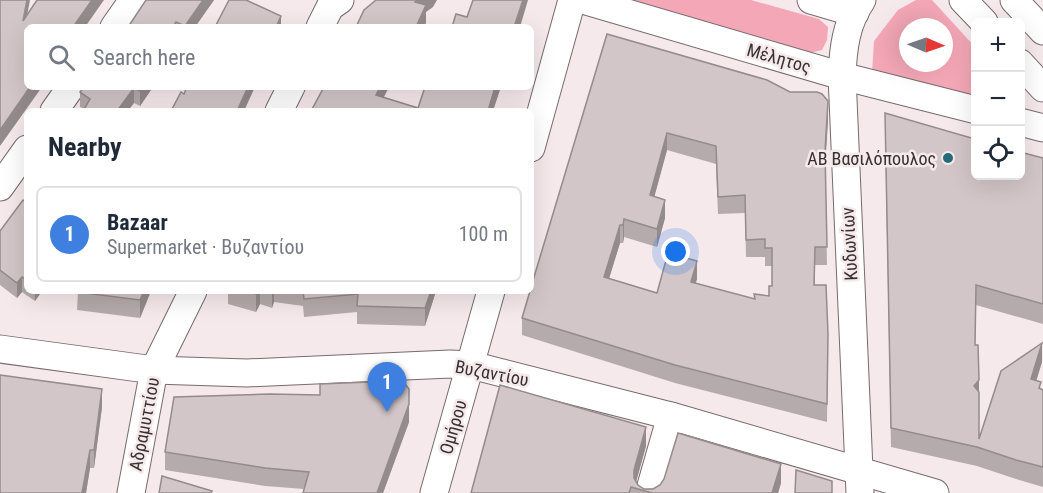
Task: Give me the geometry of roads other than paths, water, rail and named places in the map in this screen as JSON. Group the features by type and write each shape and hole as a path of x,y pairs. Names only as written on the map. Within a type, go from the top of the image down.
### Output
{"street":[{"path":"116,24 133,0"},
{"path":"534,137 572,0"},
{"name":"Μέλητος","path":"583,0 842,76 971,109"},
{"path":"811,0 859,6"},
{"path":"963,0 980,18"},
{"path":"1014,0 1043,32"},
{"name":"Κυδωνίων","path":"859,6 845,41 842,76 860,482"},
{"path":"1025,68 1043,88"},
{"path":"56,108 69,90"},
{"path":"280,108 290,90"},
{"path":"1025,123 1043,128"},
{"path":"0,187 24,153"},
{"name":"Αδραμυττίου","path":"130,493 154,370 192,294"},
{"name":"Ομήρου","path":"434,493 490,294"},
{"name":"Βυζαντίου","path":"0,349 154,370 247,373 471,365 671,416 860,482 935,493"},
{"path":"649,493 671,416"}],"place":[{"name":"ΑΒ Βασιλόπουλος","path":"948,158"},
{"name":"Bazaar","path":"387,412"}]}
